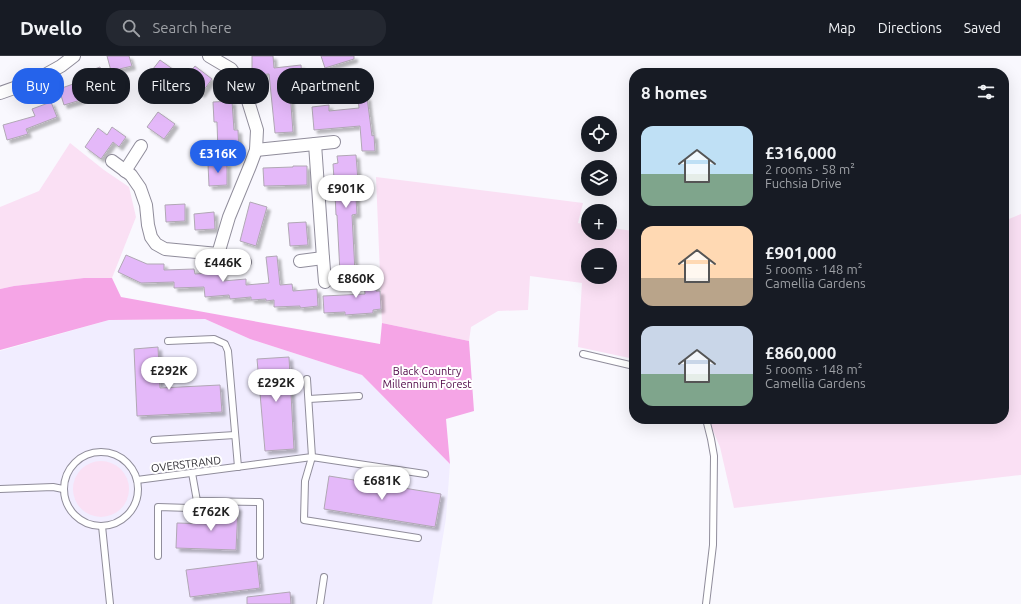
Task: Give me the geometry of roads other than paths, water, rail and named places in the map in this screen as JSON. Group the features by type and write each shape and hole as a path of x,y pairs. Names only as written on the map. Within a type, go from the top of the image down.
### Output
{"street":[{"path":"0,93 34,81 61,66 74,56"},
{"path":"209,56 231,69 244,88 257,130 256,150 229,217 218,254"},
{"path":"256,150 334,142"},
{"path":"315,144 322,258 325,282"},
{"path":"126,171 140,146"},
{"path":"112,161 131,175 140,188 146,205 148,225 156,244 166,249 218,254 245,262"},
{"path":"300,261 322,258"}],"lane":[{"path":"168,341 214,339 225,344 228,351 238,467"},
{"path":"583,354 629,365"},
{"path":"307,380 312,457 304,481 304,520 418,538"},
{"path":"309,398 359,396"},
{"path":"706,604 713,545 714,456 707,424"},
{"path":"154,440 235,435"},
{"name":"OVERSTRAND","path":"63,489 65,477 70,466 79,458 90,453 102,451 114,454 125,460 133,469 137,480 138,491 136,502 130,512 122,519 113,524 102,526"},
{"name":"OVERSTRAND","path":"137,480 192,474 312,457 425,474"},
{"path":"192,474 197,501"},
{"path":"0,489 53,487 63,489 65,501 79,520 90,525 102,526 110,604"},
{"path":"158,556 158,507 190,508 197,501 260,502 260,556"},
{"path":"320,604 324,577"}],"park label":[{"name":"Black Country Millennium Forest","path":"427,377"}]}
